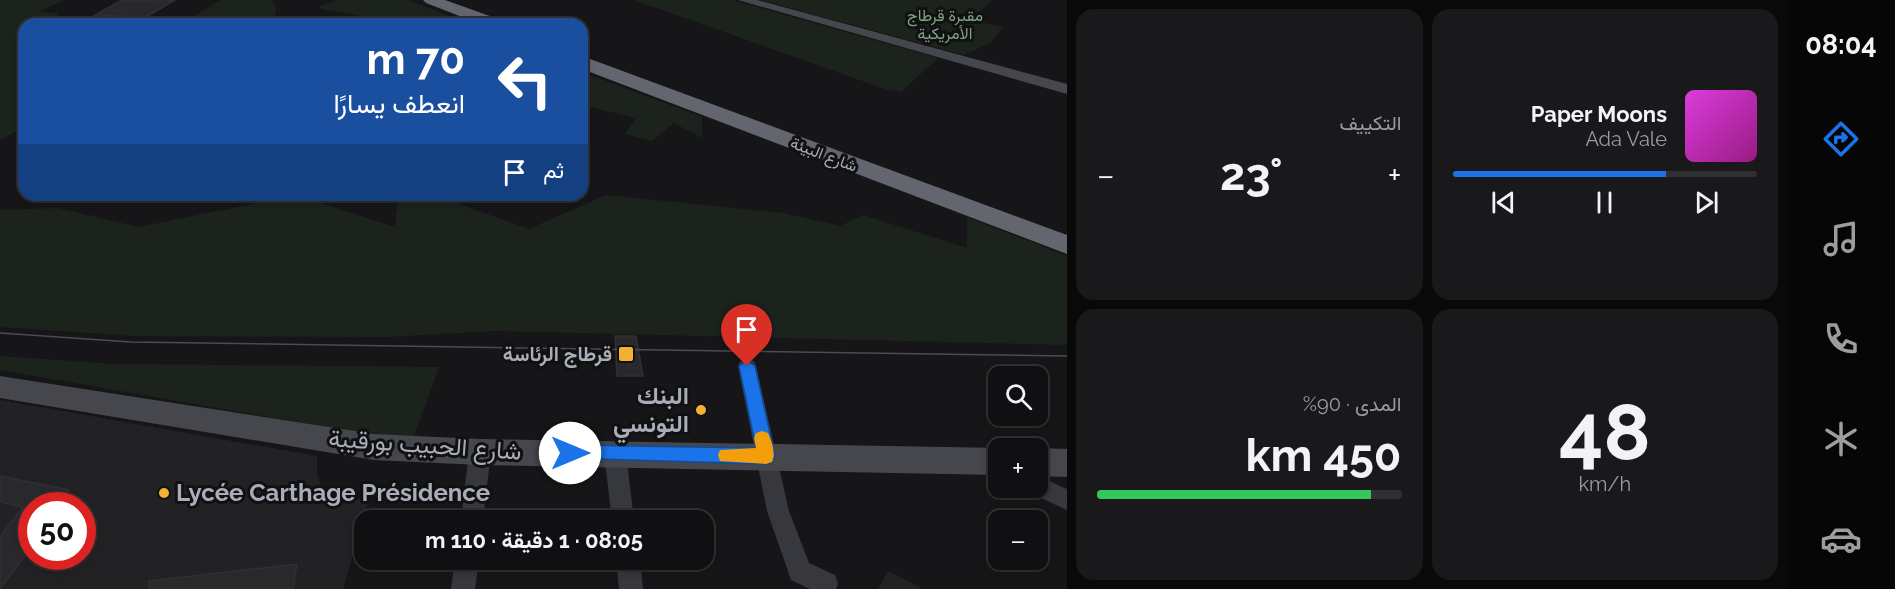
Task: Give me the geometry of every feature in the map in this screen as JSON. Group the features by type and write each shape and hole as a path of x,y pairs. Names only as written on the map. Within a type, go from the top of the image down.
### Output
{"highway":[{"path":"415,0 463,18"},
{"path":"431,0 479,18"},
{"name":"شارع البيئة","path":"588,58 1067,236"},
{"name":"شارع البيئة","path":"588,64 1067,245"}],"main road":[{"path":"744,0 1067,89"},
{"name":"شارع الحبيب بورقيبة","path":"0,387 365,446 480,452 988,461"},
{"path":"1048,462 1067,463"}],"street":[{"path":"747,366 778,511 798,567 803,573 826,584"},
{"path":"473,510 480,452"},
{"path":"615,453 622,510"},
{"path":"1048,491 1067,500"},
{"path":"464,589 466,570"},
{"path":"629,570 631,589"}],"shaded area":[{"name":"Lycée Carthage Présidence","path":"0,400 317,456 317,472 321,487 335,498 369,500 366,510 354,510 354,551 343,589 0,589"},
{"path":"888,571 923,589 878,589"}],"green space":[{"path":"0,0 64,0 38,12 60,13 53,18 18,18 18,130 0,140"},
{"path":"220,0 272,0 276,8 275,18 192,18"},
{"path":"338,0 408,0 454,18 371,18 321,9 320,6"},
{"path":"634,0 732,0 938,58 901,92 885,89"},
{"name":"مقبرة قرطاج الأمريكية","path":"761,0 993,0 970,20 1003,27 991,42 964,55"},
{"path":"588,74 702,117 702,138 674,123 652,141 625,134 636,118 588,106"},
{"path":"606,195 783,213 840,226 863,215 967,248 967,217 1067,256 1067,345 495,331 387,337 134,336 0,327 0,210 57,208 139,227 267,201 315,201 395,227 397,201 452,201 529,229"},
{"path":"0,356 116,364 439,367 412,442 0,370"}],"building":[{"path":"122,0 175,0 146,17 95,15"},
{"path":"615,336 636,336 643,376 617,376"},
{"path":"0,476 69,490 67,492 18,492 18,506 0,502"},
{"path":"18,514 18,565 0,589 0,537"},
{"path":"297,564 293,589 149,589 149,581"}],"tram line":[{"path":"0,333 131,342 1067,356"}],"slow traffic":[{"path":"727,455 766,456 762,438"}],"place":[{"name":"قرطاج الرئاسة","path":"626,354"},
{"name":"البنك التونسي","path":"701,410"},
{"name":"Lycée Carthage Présidence","path":"164,493"}],"route":[{"path":"570,453 766,456 747,366"}]}
